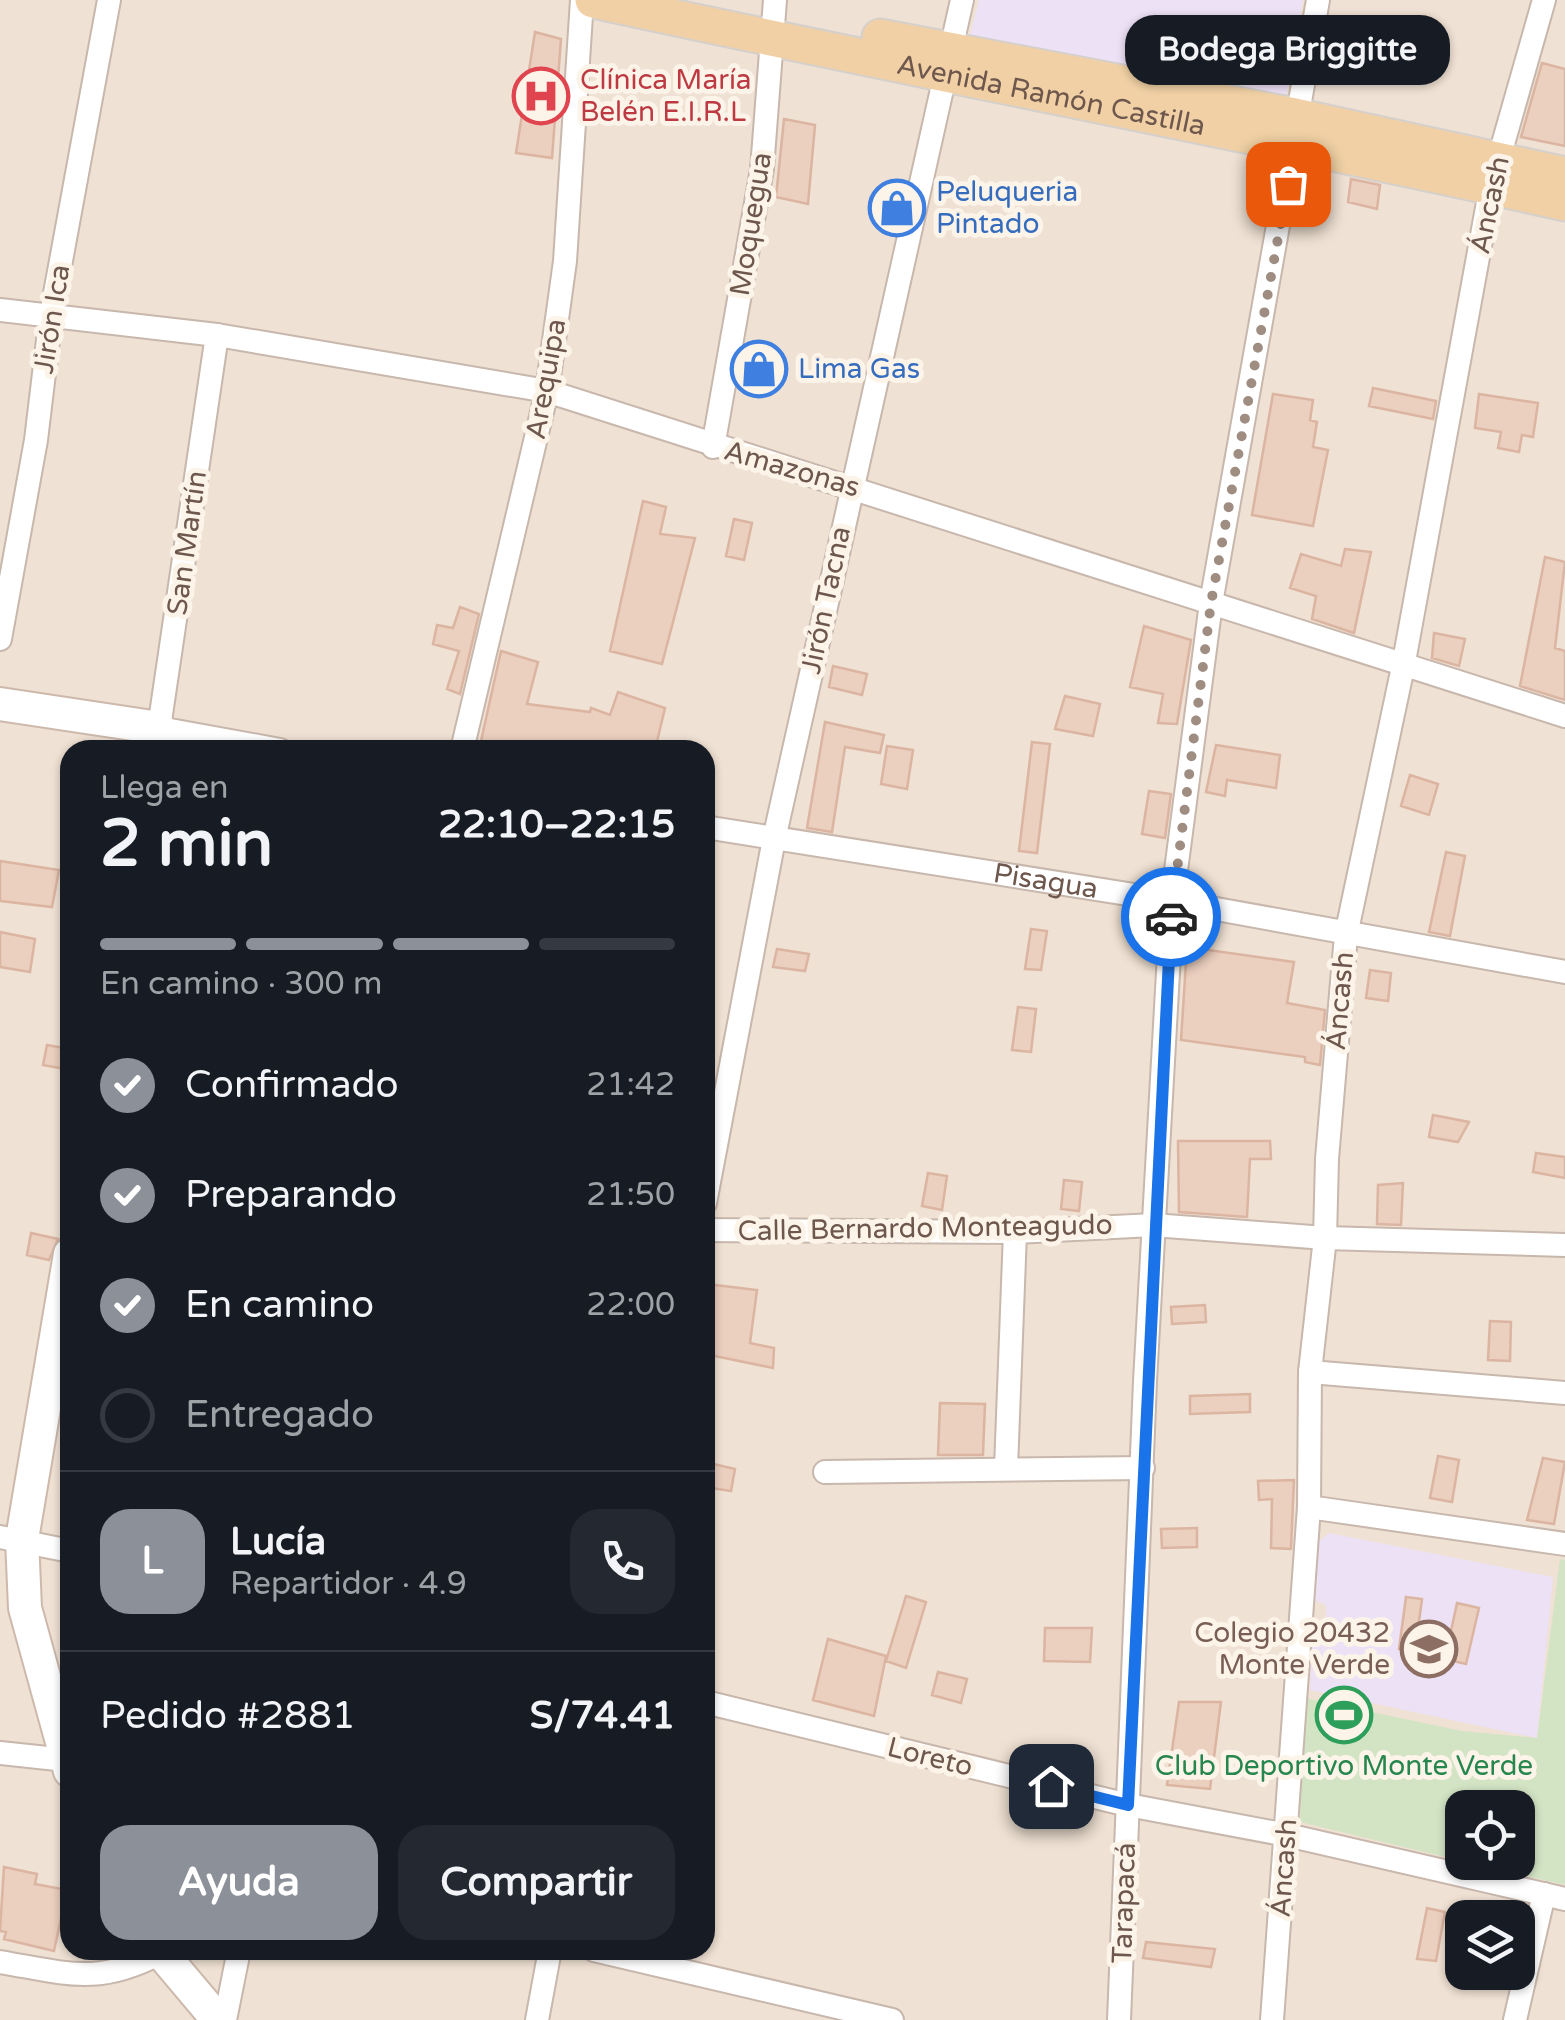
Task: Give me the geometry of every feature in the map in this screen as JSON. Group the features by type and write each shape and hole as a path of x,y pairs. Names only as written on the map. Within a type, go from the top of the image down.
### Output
{"main road":[{"name":"Avenida Ramón Castilla","path":"594,0 774,16"},
{"name":"Avenida Ramón Castilla","path":"708,0 947,65 1295,131 1495,174 1565,203"},
{"name":"Avenida Ramón Castilla","path":"1495,174 1565,176"}],"street":[{"name":"Jirón Ica","path":"0,638 36,440 50,316 110,0"},
{"name":"Arequipa","path":"464,740 548,391 565,261 582,0"},
{"name":"Jirón Tacna","path":"715,1157 774,840 962,0"},
{"name":"Tarapacá","path":"1119,2020 1153,1225 1172,901 1211,603 1318,0"},
{"name":"Áncash","path":"1272,2020 1309,1506 1310,1372 1325,1238 1327,1158 1346,936 1403,668 1495,174 1544,0"},
{"name":"Moquegua","path":"713,447 762,168 774,16"},
{"name":"Amazonas","path":"0,310 217,335 548,391 713,447 851,485 1403,668 1565,716"},
{"name":"San Martín","path":"157,739 217,335"},
{"path":"0,704 157,739"},
{"name":"Pisagua","path":"715,829 1172,901 1346,936 1565,972"},
{"name":"Calle Bernardo Monteagudo","path":"715,1230 1015,1232 1153,1225 1325,1238 1565,1245"},
{"path":"1006,1468 1015,1232"},
{"path":"60,1302 11,1538 25,1608 60,1736"},
{"path":"1310,1372 1565,1393"},
{"path":"825,1472 1143,1468"},
{"path":"1309,1506 1565,1544"},
{"path":"11,1538 60,1549"},
{"name":"Loreto","path":"715,1704 1128,1805 1286,1835 1554,1896"},
{"path":"0,1754 60,1764"},
{"path":"1515,2020 1554,1896"},
{"path":"0,1962 81,1975 112,1974 142,1960"},
{"path":"166,1960 221,2020"},
{"path":"221,2020 236,1960"},
{"path":"537,2020 548,1960"},
{"path":"632,1960 835,2014 892,2020"}],"shaded area":[{"path":"0,0 1565,0 1565,2020 0,2020"},
{"path":"979,0 1303,0 1287,93 1283,95 1181,76 1173,67 1162,65 1152,71 970,35"},
{"name":"Colegio 20432 Monte Verde","path":"1329,1533 1553,1577 1537,1738 1310,1690 1313,1623 1326,1619 1326,1605 1314,1600 1317,1543"}],"green space":[{"name":"Club Deportivo Monte Verde","path":"1560,1559 1565,1560 1565,1885 1535,1878 1535,1790 1445,1790 1445,1857 1300,1822 1305,1698 1462,1731 1537,1738"}],"building":[{"name":"Clínica María Belén E.I.R.L","path":"535,32 561,39 552,158 516,153"},
{"path":"1542,63 1565,69 1565,146 1521,137"},
{"path":"784,119 815,125 808,204 776,197"},
{"path":"1351,179 1380,185 1377,209 1348,202"},
{"path":"1373,388 1436,401 1433,419 1369,406"},
{"path":"1273,394 1313,400 1310,420 1317,422 1313,447 1328,450 1313,526 1252,515"},
{"path":"1479,394 1538,403 1533,437 1522,435 1519,452 1498,448 1501,432 1475,428"},
{"path":"643,501 666,507 660,534 695,538 662,664 610,651"},
{"path":"734,519 752,523 744,560 726,556"},
{"path":"1345,549 1371,552 1354,633 1312,619 1316,596 1290,588 1301,554 1341,566"},
{"path":"1545,557 1565,562 1555,648 1565,651 1565,700 1520,686"},
{"path":"460,607 479,614 460,694 447,689 459,651 433,644 437,625 453,628"},
{"path":"1144,626 1191,640 1177,724 1158,723 1163,694 1130,687"},
{"path":"1434,633 1465,639 1459,666 1432,658"},
{"path":"501,651 538,662 527,704 590,712 591,708 610,715 618,692 665,708 657,740 481,740"},
{"path":"833,666 867,674 862,695 829,687"},
{"path":"1065,696 1100,704 1093,736 1055,729"},
{"path":"825,722 884,735 880,753 845,747 832,832 807,828"},
{"path":"1032,742 1050,744 1037,853 1019,851"},
{"path":"1216,745 1280,755 1276,788 1227,780 1225,796 1206,792"},
{"path":"887,746 913,750 907,789 881,784"},
{"path":"1410,775 1438,784 1429,815 1401,806"},
{"path":"1149,791 1171,794 1165,838 1142,834"},
{"path":"1446,852 1465,856 1450,936 1429,932"},
{"path":"0,861 59,870 52,907 0,901"},
{"path":"1031,929 1047,931 1041,970 1025,969"},
{"path":"0,932 35,939 30,972 0,967"},
{"path":"1187,947 1294,962 1287,1003 1325,1010 1320,1065 1305,1062 1305,1057 1181,1040"},
{"path":"777,949 809,954 805,971 773,967"},
{"path":"1370,970 1391,973 1388,1001 1366,998"},
{"path":"1018,1007 1036,1009 1031,1052 1012,1050"},
{"path":"47,1045 60,1047 60,1068 43,1065"},
{"path":"1433,1115 1469,1122 1458,1142 1429,1137"},
{"path":"1178,1141 1270,1141 1271,1159 1250,1159 1247,1217 1179,1212"},
{"path":"1536,1153 1565,1157 1565,1178 1533,1172"},
{"path":"928,1173 947,1176 942,1210 922,1206"},
{"path":"1064,1180 1082,1182 1079,1211 1061,1209"},
{"path":"1403,1183 1401,1225 1377,1224 1378,1185"},
{"path":"31,1233 58,1239 49,1260 27,1255"},
{"path":"715,1285 757,1290 750,1343 774,1348 773,1368 715,1356"},
{"path":"1205,1305 1206,1322 1172,1324 1171,1307"},
{"path":"1490,1321 1511,1322 1510,1361 1488,1360"},
{"path":"1250,1394 1250,1412 1190,1414 1190,1396"},
{"path":"940,1403 985,1404 983,1455 938,1455"},
{"path":"1438,1456 1459,1460 1452,1502 1430,1498"},
{"path":"1543,1458 1565,1462 1554,1524 1527,1520"},
{"path":"715,1464 735,1469 731,1491 715,1489"},
{"path":"1294,1480 1291,1549 1271,1548 1272,1499 1259,1500 1258,1481"},
{"path":"1197,1528 1197,1547 1162,1548 1161,1529"},
{"path":"906,1596 926,1602 906,1668 886,1661"},
{"path":"1406,1597 1422,1599 1415,1652 1399,1649"},
{"path":"1457,1603 1479,1608 1466,1664 1445,1659"},
{"path":"1045,1628 1092,1628 1090,1662 1044,1661"},
{"path":"828,1639 886,1656 874,1716 813,1700"},
{"path":"938,1672 967,1679 961,1703 932,1695"},
{"path":"1179,1702 1221,1702 1210,1789 1167,1785"},
{"path":"4,1867 37,1874 35,1884 60,1889 60,1923 54,1951 4,1939 6,1932 0,1931"},
{"path":"1427,1908 1445,1912 1436,1961 1417,1959"},
{"path":"1146,1942 1215,1949 1211,1967 1143,1958"}],"way so far":[{"path":"1171,917 1211,603 1288,184"}],"place":[{"name":"Clínica María Belén E.I.R.L","path":"541,96"},
{"name":"Bodega Briggitte","path":"1288,184"},
{"name":"Peluqueria Pintado","path":"897,208"},
{"name":"Lima Gas","path":"759,369"},
{"name":"Colegio 20432 Monte Verde","path":"1429,1649"},
{"name":"Club Deportivo Monte Verde","path":"1344,1715"}],"route":[{"path":"1051,1786 1128,1805 1145,1381 1171,917"}]}
